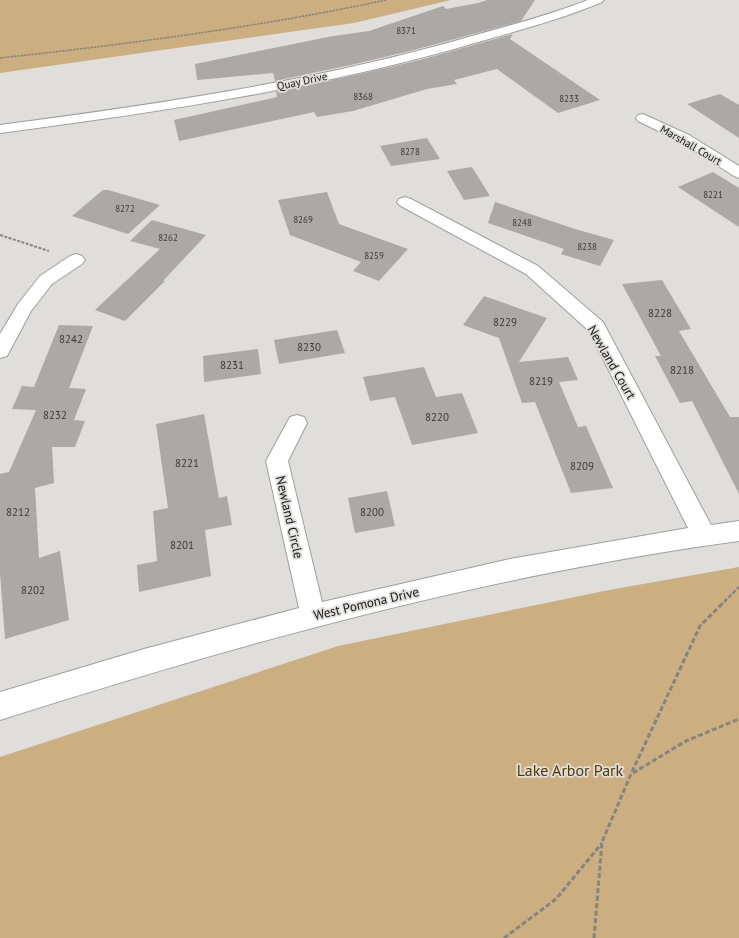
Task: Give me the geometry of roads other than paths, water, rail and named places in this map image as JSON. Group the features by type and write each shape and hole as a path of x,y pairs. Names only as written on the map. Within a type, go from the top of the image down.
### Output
{"street":[{"name":"Quay Drive","path":"0,129 85,118 278,87 425,54 563,14 598,0"},
{"name":"Marshall Court","path":"643,118 684,138 739,172"},
{"name":"Newland Court","path":"405,202 532,270 596,327 704,535"},
{"path":"0,351 24,308 46,280 76,260"},
{"name":"Newland Circle","path":"297,423 277,461 313,615"},
{"name":"West Pomona Drive","path":"0,706 118,669 313,615 512,569 704,535 739,531"}],"park label":[{"name":"Lake Arbor Park","path":"570,770"}]}
